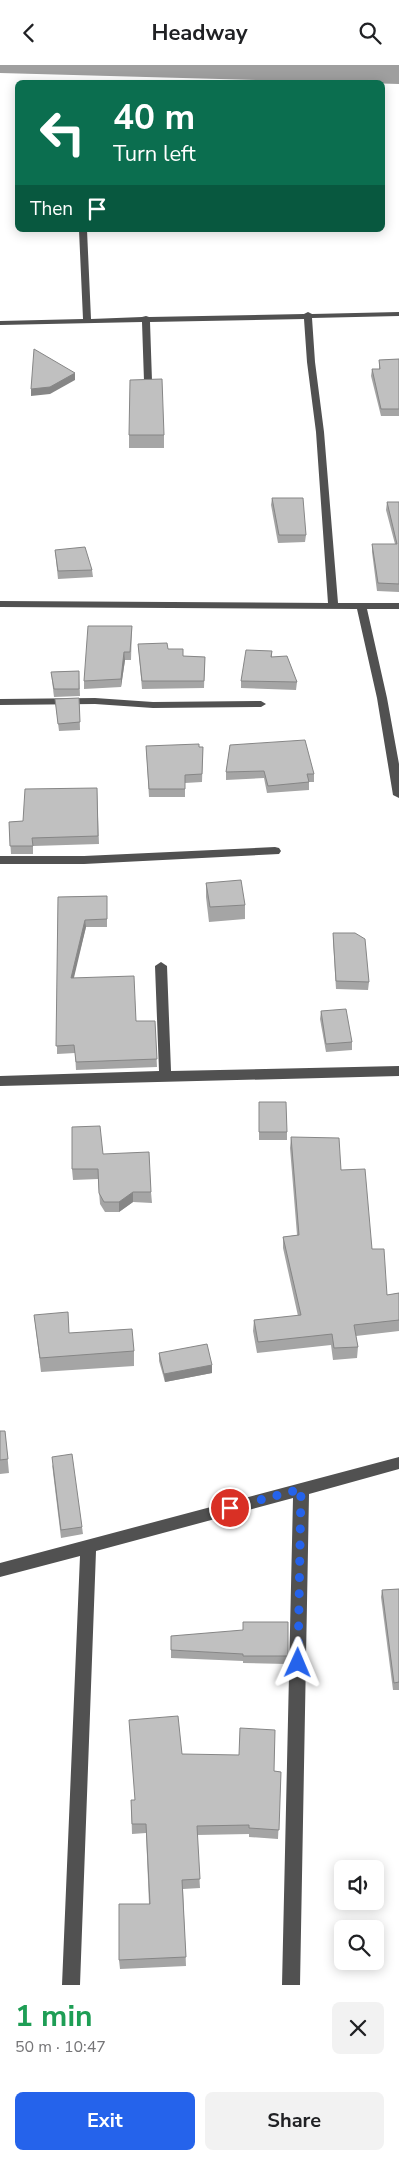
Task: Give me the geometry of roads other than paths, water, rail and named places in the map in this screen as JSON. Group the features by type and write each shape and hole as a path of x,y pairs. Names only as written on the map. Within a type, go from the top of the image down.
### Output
{"street":[{"path":"83,232 87,320"},
{"path":"0,323 308,314 399,314"},
{"path":"308,314 311,362 320,432 333,605"},
{"path":"146,319 148,381"},
{"path":"0,604 399,606"},
{"path":"361,606 382,698 399,795"},
{"path":"0,702 95,701 163,705 261,704"},
{"path":"0,860 92,860 275,851"},
{"path":"161,966 165,1074"},
{"path":"0,1081 165,1074 316,1074 399,1071"},
{"path":"0,1570 399,1463"},
{"path":"291,1985 301,1489"},
{"path":"72,1985 88,1546"}]}
